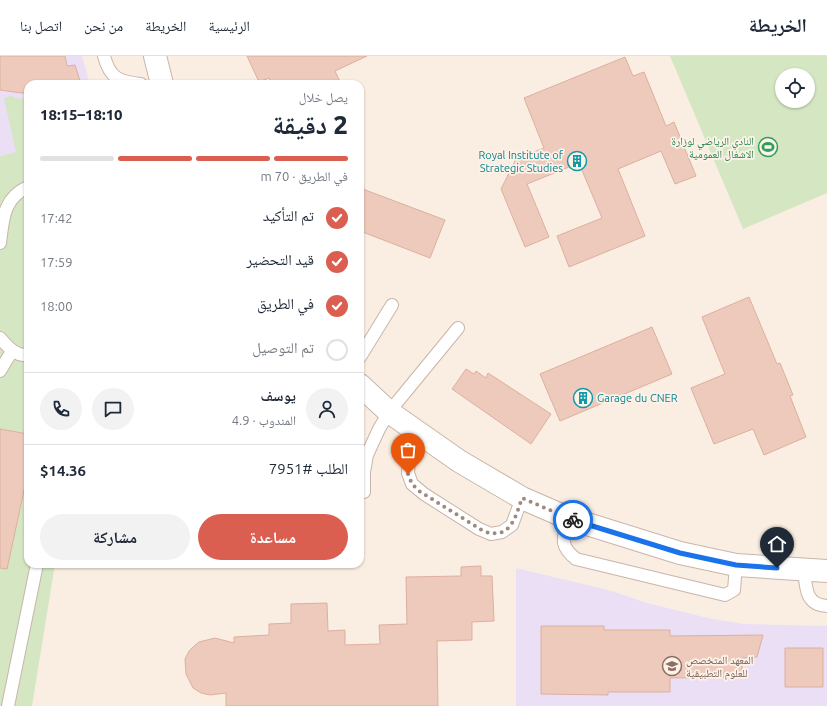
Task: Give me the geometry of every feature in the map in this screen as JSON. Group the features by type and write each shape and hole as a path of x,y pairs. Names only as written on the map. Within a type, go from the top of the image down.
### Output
{"street":[{"path":"155,56 161,80"},
{"path":"364,389 389,412 459,461 522,498 568,518 680,553 736,565 827,571"}],"lane":[{"path":"104,56 113,74 118,80"},
{"path":"0,243 3,215 11,199 24,189"},
{"path":"364,350 392,305"},
{"path":"364,492 364,472 367,455 372,442 389,412 458,328"},
{"path":"0,338 12,351 24,356"},
{"path":"0,370 12,351"},
{"path":"421,433 409,461 408,474 412,484 424,494 479,529 491,534 502,532 512,525 522,498"},
{"path":"568,518 564,540 565,548 576,559 726,596 734,590 736,565"},
{"path":"8,706 36,568"},
{"path":"804,569 808,595 812,601 820,606 827,606"}],"shaded area":[{"path":"0,56 82,56 89,80 24,80 24,151 0,156"},
{"name":"المعهد المتخصص للعلوم التطبيقية","path":"516,568 612,591 647,603 708,618 744,624 827,626 827,706 516,706"}],"green space":[{"name":"النادي الرياضي لوزارة الاشغال العمومية","path":"670,56 827,56 827,193 743,229"},
{"path":"11,96 19,99 24,98 24,568 54,568 32,706 0,706 0,156 16,152 4,98"}],"building":[{"path":"0,56 65,56 67,66 75,65 80,80 24,80 24,93 0,90"},
{"path":"247,56 367,56 335,71 339,80 270,80 269,78 258,80"},
{"name":"Royal Institute of Strategic Studies","path":"625,57 633,76 644,72 666,126 674,122 696,176 675,184 661,151 618,169 645,236 569,267 557,236 602,218 579,163 527,184 549,237 525,247 501,189 516,159 544,148 524,98"},
{"path":"364,190 445,220 430,258 364,233"},
{"path":"749,297 777,364 780,363 793,395 790,396 806,437 764,455 753,429 714,444 691,388 725,374 702,317"},
{"name":"Garage du CNER","path":"652,327 672,374 560,421 540,374"},
{"path":"466,369 474,374 476,371 486,378 488,373 551,414 531,444 452,389"},
{"path":"0,429 24,433 24,490 7,569 0,568"},
{"path":"481,566 481,576 492,576 494,621 472,622 472,640 437,641 438,706 226,706 226,693 210,695 201,693 193,688 186,674 185,659 189,651 199,642 215,638 234,643 234,637 269,635 269,624 291,623 291,604 327,603 328,631 345,630 345,645 380,644 379,625 407,624 406,577 461,576 461,567"},
{"path":"541,626 604,626 604,630 670,630 670,636 763,635 757,657 742,658 742,677 670,678 670,692 608,692 608,695 541,694"},
{"path":"785,648 823,648 823,687 785,687"}],"way so far":[{"path":"408,474 412,484 419,491 479,529 491,534 502,532 512,525 522,498 573,520"}],"place":[{"name":"النادي الرياضي لوزارة الاشغال العمومية","path":"768,147"},
{"name":"Royal Institute of Strategic Studies","path":"577,161"},
{"name":"Garage du CNER","path":"583,398"},
{"name":"المعهد المتخصص للعلوم التطبيقية","path":"672,666"}],"route":[{"path":"573,520 680,553 736,565 777,568"}]}
